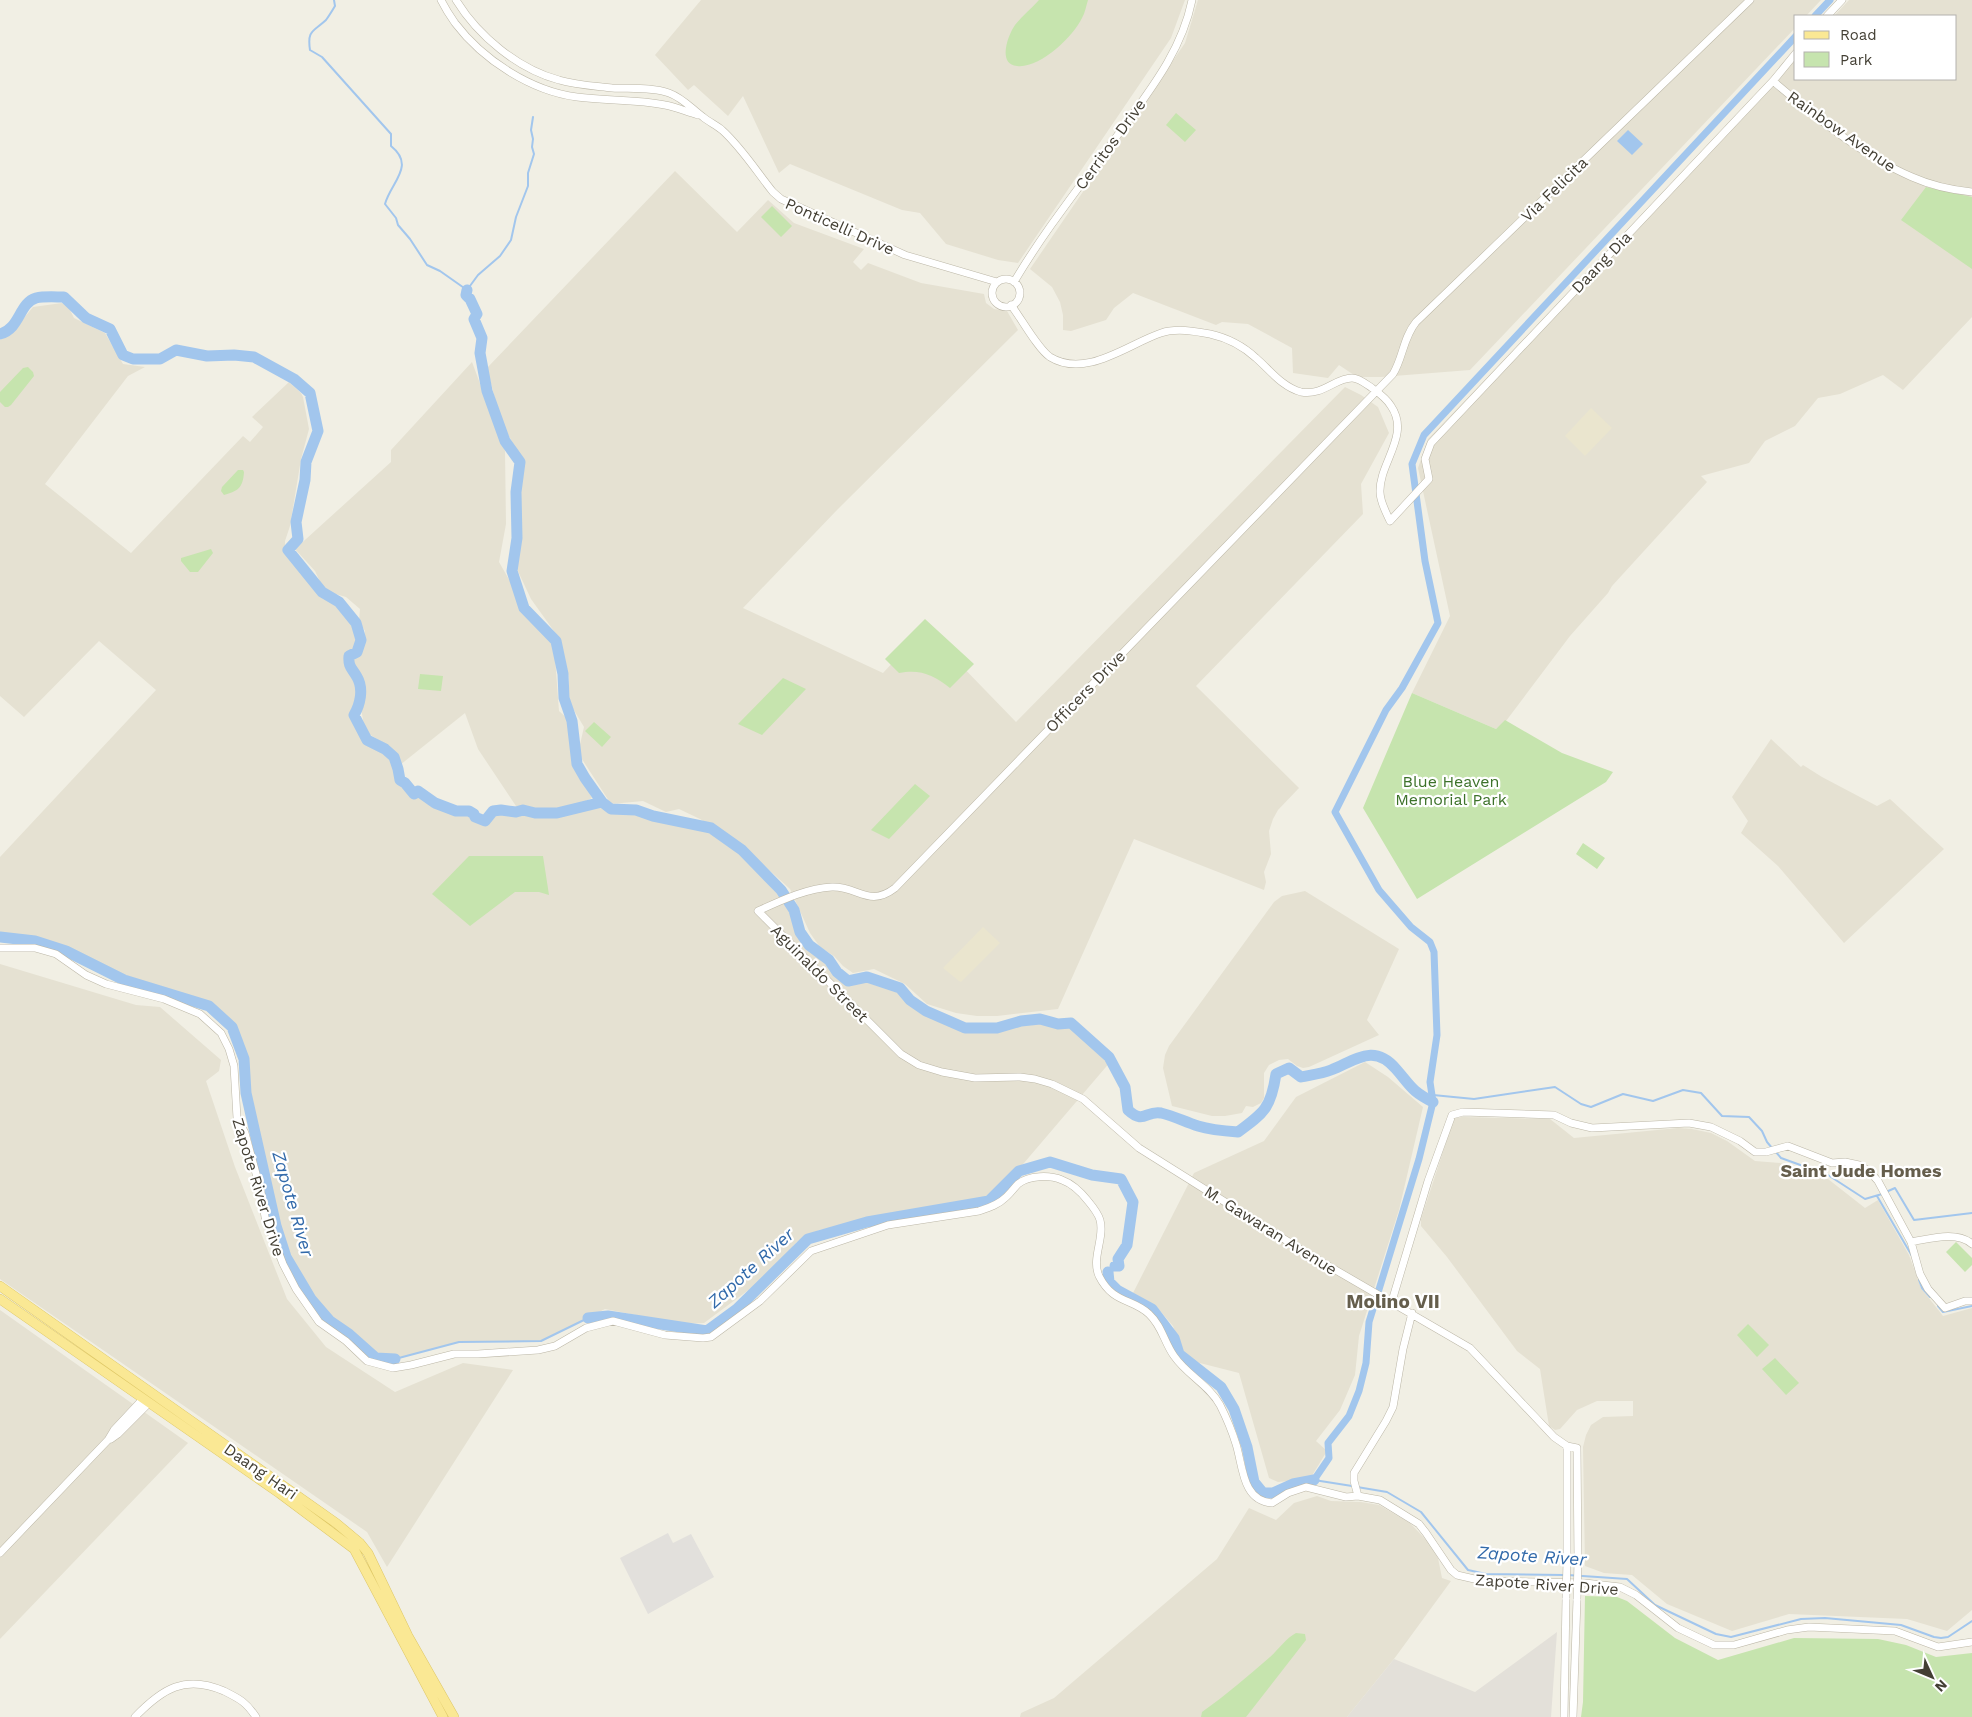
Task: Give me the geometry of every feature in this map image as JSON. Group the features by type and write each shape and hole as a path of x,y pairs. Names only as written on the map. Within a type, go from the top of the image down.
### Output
{"main road":[{"name":"Daang Hari","path":"0,1286 336,1523 355,1539 368,1554 408,1636 454,1717"},
{"name":"Daang Hari","path":"0,1299 301,1509 354,1549 443,1717"}],"street":[{"name":"Ponticelli Drive","path":"441,0 454,22 466,36 501,66 530,83 559,94 666,105 703,117"},
{"name":"Ponticelli Drive","path":"456,0 465,15 507,54 535,71 561,80 612,88 646,89 670,94 687,103 733,140 773,192 781,199 898,252 980,277 996,284"},
{"name":"Cerritos Drive","path":"1014,282 1061,211 1163,72 1185,28 1192,0"},
{"name":"Via Felicita","path":"1377,391 1396,369 1406,338 1416,322 1750,0"},
{"path":"1828,15 1842,0"},
{"name":"Daang Dia","path":"1377,391 1392,406 1398,424 1396,438 1381,484 1380,493 1383,507 1390,521 1429,479 1425,459 1431,443 1773,81 1794,55"},
{"path":"559,94 561,80"},
{"name":"Rainbow Avenue","path":"1773,81 1843,135 1887,164 1913,178 1939,186 1972,192"},
{"path":"1005,279 1014,282 1018,288 1019,296 1011,305 1003,306 995,302 992,294 996,284 1005,279"},
{"path":"1011,305 1046,353 1064,362 1077,364 1092,362 1162,333 1189,331 1211,334 1234,342 1256,358 1284,384 1301,392 1317,392 1351,378 1362,381 1377,391"},
{"name":"Officers Drive","path":"758,911 780,901 833,887 873,897 888,893 895,888 1377,391"},
{"name":"Aguinaldo Street","path":"758,911 881,1034"},
{"name":"Zapote River Drive","path":"0,948 35,948 56,954 86,975 106,984 164,998 200,1014 221,1033 234,1066 237,1118 245,1133 261,1192 265,1217 282,1264 319,1322 346,1341 367,1361 393,1368 454,1354 538,1350 555,1346 586,1328 614,1321 665,1335 711,1337 760,1301 811,1251 888,1225 985,1209 1005,1199 1019,1183 1027,1179 1047,1176 1061,1180 1076,1188 1096,1210 1101,1229 1097,1263 1100,1278 1115,1296 1147,1312 1155,1319 1174,1357 1208,1388 1220,1406 1236,1442 1244,1477 1251,1493 1259,1500 1272,1503 1288,1493 1306,1487 1346,1497 1357,1494 1388,1503 1418,1524 1451,1570 1457,1575 1483,1580 1586,1583 1620,1587 1636,1595 1678,1628 1714,1645 1734,1645 1787,1630 1809,1627 1895,1631 1938,1647 1972,1642"},
{"name":"M. Gawaran Avenue","path":"881,1034 901,1054 919,1065 951,1074 975,1078 1020,1077 1035,1079 1052,1084 1080,1097 1140,1148 1308,1254 1389,1300"},
{"path":"1573,1717 1578,1562 1577,1448 1567,1446 1554,1436 1524,1407 1477,1354 1389,1300 1452,1115 1463,1112 1544,1114 1554,1115 1571,1123 1592,1128 1690,1123 1711,1128 1740,1141 1755,1152 1766,1152 1788,1146 1832,1164 1845,1162 1859,1164 1874,1176 1882,1189 1911,1242 1920,1274 1928,1289 1942,1305 1949,1308 1965,1301 1972,1301"},
{"path":"1911,1242 1958,1237 1966,1239 1972,1244"},
{"path":"1357,1494 1354,1473 1393,1407 1403,1349 1412,1313"},
{"path":"0,1553 108,1440 114,1430 146,1401"},
{"path":"1564,1717 1567,1446"},
{"path":"135,1717 152,1700 174,1687 196,1683 216,1688 243,1700 256,1717"}],"shaded area":[{"path":"701,0 1185,0 1171,38 1018,263 998,260 946,244 920,213 902,210 790,164 779,173 743,96 728,116 694,85 688,90 655,55"},
{"path":"1198,0 1821,0 1807,15 1794,15 1794,29 1470,370 1381,377 1357,377 1339,365 1328,378 1293,373 1292,348 1248,324 1222,322 1216,325 1133,293 1114,308 1106,320 1071,331 1063,330 1063,315 1060,302 1052,287 1030,269 1185,43"},
{"path":"1849,0 1972,0 1972,317 1903,390 1883,375 1840,394 1818,398 1795,426 1765,441 1749,463 1701,476 1707,482 1612,586 1570,636 1506,721 1496,729 1412,693 1450,616 1418,468 1428,439 1794,58 1794,80 1957,80 1957,15 1835,15"},
{"path":"675,171 737,232 768,200 794,223 864,249 853,262 861,270 868,263 921,283 984,294 986,303 994,309 1007,311 1018,330 837,510 743,608 883,673 925,628 1016,722 1345,387 1378,407 1389,433 1361,484 1363,514 1196,686 1299,788 1278,810 1273,819 1269,831 1271,854 1264,872 1266,882 1264,890 1134,839 1058,1009 997,1016 977,1016 956,1013 927,1004 905,984 874,969 853,973 843,966 834,956 820,947 810,933 790,889 744,847 700,819 679,809 666,812 643,801 611,804 578,753 584,727 569,702 569,678 561,641 531,599 516,567 523,457 519,454 501,422 487,368"},
{"path":"62,303 68,306 74,318 105,333 123,364 145,367 128,376 45,484 131,553 243,436 250,442 263,427 252,417 289,382 301,393 309,429 301,459 290,526 285,541 285,552 298,539 288,551 322,592 339,602 356,623 361,640 357,652 349,656 348,662 350,669 357,677 360,688 360,706 354,715 367,740 385,749 393,756 384,743 365,732 361,708 363,679 351,668 351,658 358,655 364,644 365,631 359,621 360,609 346,597 332,593 322,586 315,571 295,549 391,462 391,450 472,362 505,451 506,524 499,562 511,583 520,609 554,644 559,711 570,721 574,764 592,798 572,808 534,812 516,806 478,749 465,713 400,765 394,757 400,780 405,783 413,794 418,791 435,803 456,811 469,811 475,817 484,821 493,811 516,812 523,810 535,813 557,813 602,802 612,809 636,810 653,816 711,828 742,850 781,890 794,910 800,932 809,945 829,960 837,972 848,981 867,977 900,988 910,1000 926,1011 965,1028 997,1028 1021,1021 1040,1019 1058,1024 1071,1023 1109,1057 1111,1061 1024,1163 986,1198 819,1230 797,1242 762,1280 704,1323 682,1324 605,1309 541,1341 459,1342 395,1359 376,1358 349,1334 330,1321 311,1299 286,1257 276,1226 246,1093 244,1059 232,1027 209,1006 124,980 66,951 35,941 0,937 0,857 156,690 99,641 24,717 0,696 0,340 14,330 33,307"},
{"path":"1591,408 1612,428 1585,456 1565,436"},
{"path":"1771,739 1801,767 1803,765 1877,806 1890,799 1944,849 1844,943 1778,866 1741,833 1748,821 1732,797"},
{"path":"1305,891 1399,949 1367,1020 1379,1035 1309,1067 1297,1066 1288,1059 1279,1060 1269,1065 1264,1073 1264,1098 1261,1103 1253,1107 1246,1106 1242,1113 1212,1116 1172,1106 1163,1068 1169,1046 1274,902 1282,896"},
{"path":"983,927 1000,943 961,982 943,968"},
{"path":"0,964 136,1005 160,1007 221,1060 219,1071 206,1081 235,1167 287,1299 326,1347 395,1392 463,1363 513,1370 387,1567 367,1532 0,1279"},
{"path":"1365,1062 1388,1077 1423,1107 1399,1210 1359,1336 1355,1375 1340,1410 1316,1441 1327,1451 1310,1479 1278,1482 1269,1478 1239,1373 1192,1361 1183,1352 1173,1326 1156,1306 1133,1293 1194,1173 1264,1141 1296,1097"},
{"path":"1454,1118 1550,1119 1574,1138 1678,1128 1692,1129 1711,1133 1727,1141 1755,1161 1780,1163 1828,1179 1865,1208 1878,1200 1909,1255 1921,1288 1943,1316 1972,1308 1972,1610 1947,1631 1907,1619 1789,1614 1732,1631 1667,1604 1632,1575 1604,1573 1585,1566 1583,1447 1586,1435 1591,1425 1603,1417 1633,1416 1633,1401 1597,1401 1577,1410 1560,1429 1555,1430 1549,1426 1540,1369 1517,1351 1447,1257 1421,1226 1421,1219"},
{"path":"0,1310 188,1443 0,1639"},
{"path":"1317,1496 1331,1501 1379,1505 1410,1523 1430,1544 1438,1558 1442,1578 1451,1581 1394,1659 1347,1717 1020,1717 1021,1713 1054,1698 1217,1559 1249,1508 1276,1520 1294,1503"},
{"path":"668,1533 673,1543 691,1534 714,1577 648,1614 620,1558"},
{"path":"1557,1632 1551,1717 1347,1717 1394,1659 1475,1692"}],"green space":[{"path":"1039,0 1088,0 1078,26 1054,50 1045,57 1026,66 1011,64 1007,60 1006,49 1012,30"},
{"path":"1176,113 1196,130 1185,142 1166,125"},
{"path":"1926,187 1972,197 1972,269 1901,220"},
{"path":"772,206 792,226 781,237 761,217"},
{"path":"28,367 34,376 11,405 5,407 0,402 0,392 23,368"},
{"path":"238,470 243,470 244,472 241,485 233,492 224,495 221,491 222,487"},
{"path":"211,549 213,553 198,572 190,572 181,561 181,558"},
{"path":"925,619 974,664 950,688 926,674 914,672 899,673 885,659"},
{"path":"420,674 443,676 441,691 418,689"},
{"path":"783,678 806,689 762,735 738,724"},
{"name":"Blue Heaven Memorial Park","path":"1412,693 1496,729 1505,720 1562,753 1613,772 1606,782 1417,899 1363,808"},
{"path":"594,722 611,737 602,747 585,731"},
{"path":"915,784 930,796 889,839 871,830"},
{"path":"1583,843 1605,858 1597,869 1576,854"},
{"path":"469,856 543,856 549,895 539,892 515,892 470,926 432,894"},
{"path":"1956,1242 1972,1258 1972,1265 1965,1272 1946,1252"},
{"path":"1748,1324 1769,1345 1757,1357 1737,1335"},
{"path":"1775,1358 1799,1383 1786,1395 1762,1369"},
{"path":"1585,1596 1617,1597 1627,1601 1675,1638 1718,1660 1794,1638 1878,1639 1906,1645 1936,1657 1972,1653 1972,1717 1581,1717 1583,1702"},
{"path":"1296,1633 1305,1634 1306,1640 1246,1717 1201,1717 1202,1712 1270,1657"}],"water":[{"path":"1628,130 1643,144 1632,155 1617,141"}],"waterway":[{"path":"334,0 335,6 326,20 314,29 310,35 310,50 322,57 391,134 391,146 398,153 402,167 385,204 396,218 398,225 427,265 440,271 467,290 478,275 500,256 511,240 516,217 528,186 528,173 534,154 531,130 533,117"},
{"path":"1816,15 1830,0"},
{"path":"1314,1480 1329,1458 1328,1443 1349,1416 1359,1391 1366,1363 1369,1322 1419,1159 1433,1102 1430,1082 1437,1035 1434,952 1430,942 1411,927 1379,890 1335,812 1386,710 1402,688 1438,623 1425,561 1412,464 1424,435 1794,38"},
{"path":"467,290 466,295 477,314 474,319 482,338 480,353 487,391 505,441 520,462 516,492 517,538 512,571 524,608 556,641 563,674 564,698 572,721 577,764 602,802 611,809 636,810 653,816 711,828 742,850 781,890 794,910 800,932 809,945 829,960 837,972 848,981 867,977 900,988 910,1000 926,1011 965,1028 997,1028 1021,1021 1040,1019 1058,1024 1071,1023 1109,1057 1125,1087 1128,1110 1138,1116 1142,1117 1152,1113 1161,1113 1203,1127 1238,1132 1265,1109 1272,1095 1276,1074 1289,1068 1301,1077 1331,1070 1357,1058 1372,1055 1388,1061 1408,1084 1433,1102"},
{"path":"0,334 12,327 30,301 39,297 64,297 86,318 110,329 123,355 133,359 160,359 176,350 207,356 234,355 254,357 294,379 310,393 318,431 306,462 305,480 296,522 298,539 288,550 322,592 339,602 356,623 361,640 357,652 349,656 349,660 359,682 361,692 354,715 367,740 385,749 394,757 400,780 414,794 418,791 435,803 456,811 469,811 475,817 485,821 493,811 516,812 523,810 535,813 557,813 602,802"},
{"name":"Zapote River","path":"0,937 35,941 66,951 124,980 209,1006 232,1027 244,1059 246,1093 276,1226 286,1257 311,1299 330,1321 349,1334 376,1358 395,1359"},
{"path":"1433,1095 1474,1099 1555,1087 1581,1104 1591,1107 1623,1094 1653,1101 1683,1090 1701,1093 1722,1116 1749,1117 1762,1131 1772,1148"},
{"path":"1775,1151 1781,1158 1828,1175 1865,1199 1882,1194"},
{"name":"Zapote River","path":"588,1318 608,1316 707,1331 737,1309 808,1239 867,1222 989,1201 1019,1171 1050,1162 1092,1175 1121,1179 1133,1202 1127,1245 1118,1259 1119,1266 1115,1266"},
{"path":"1886,1192 1895,1188 1914,1220 1972,1213"},
{"path":"1877,1196 1912,1256"},
{"name":"Zapote River","path":"1108,1272 1109,1282 1117,1290 1152,1309 1174,1338 1179,1354 1221,1387 1234,1409 1247,1447 1254,1482 1263,1493 1273,1493 1293,1484 1314,1480"},
{"path":"1919,1280 1922,1288 1930,1297"},
{"path":"1938,1306 1943,1312 1972,1306"},
{"name":"Zapote River","path":"395,1359 459,1342 541,1341 588,1318"},
{"name":"Zapote River","path":"1314,1480 1352,1486"},
{"name":"Zapote River","path":"1357,1487 1387,1492 1421,1512 1468,1570 1486,1574 1564,1575"},
{"name":"Zapote River","path":"1568,1575 1627,1579 1655,1605 1716,1634 1731,1637 1801,1619 1825,1618 1901,1625 1941,1638 1948,1637 1972,1621"}],"district":[{"name":"Saint Jude Homes","path":"1861,1171"},
{"name":"Molino VII","path":"1393,1301"}]}
